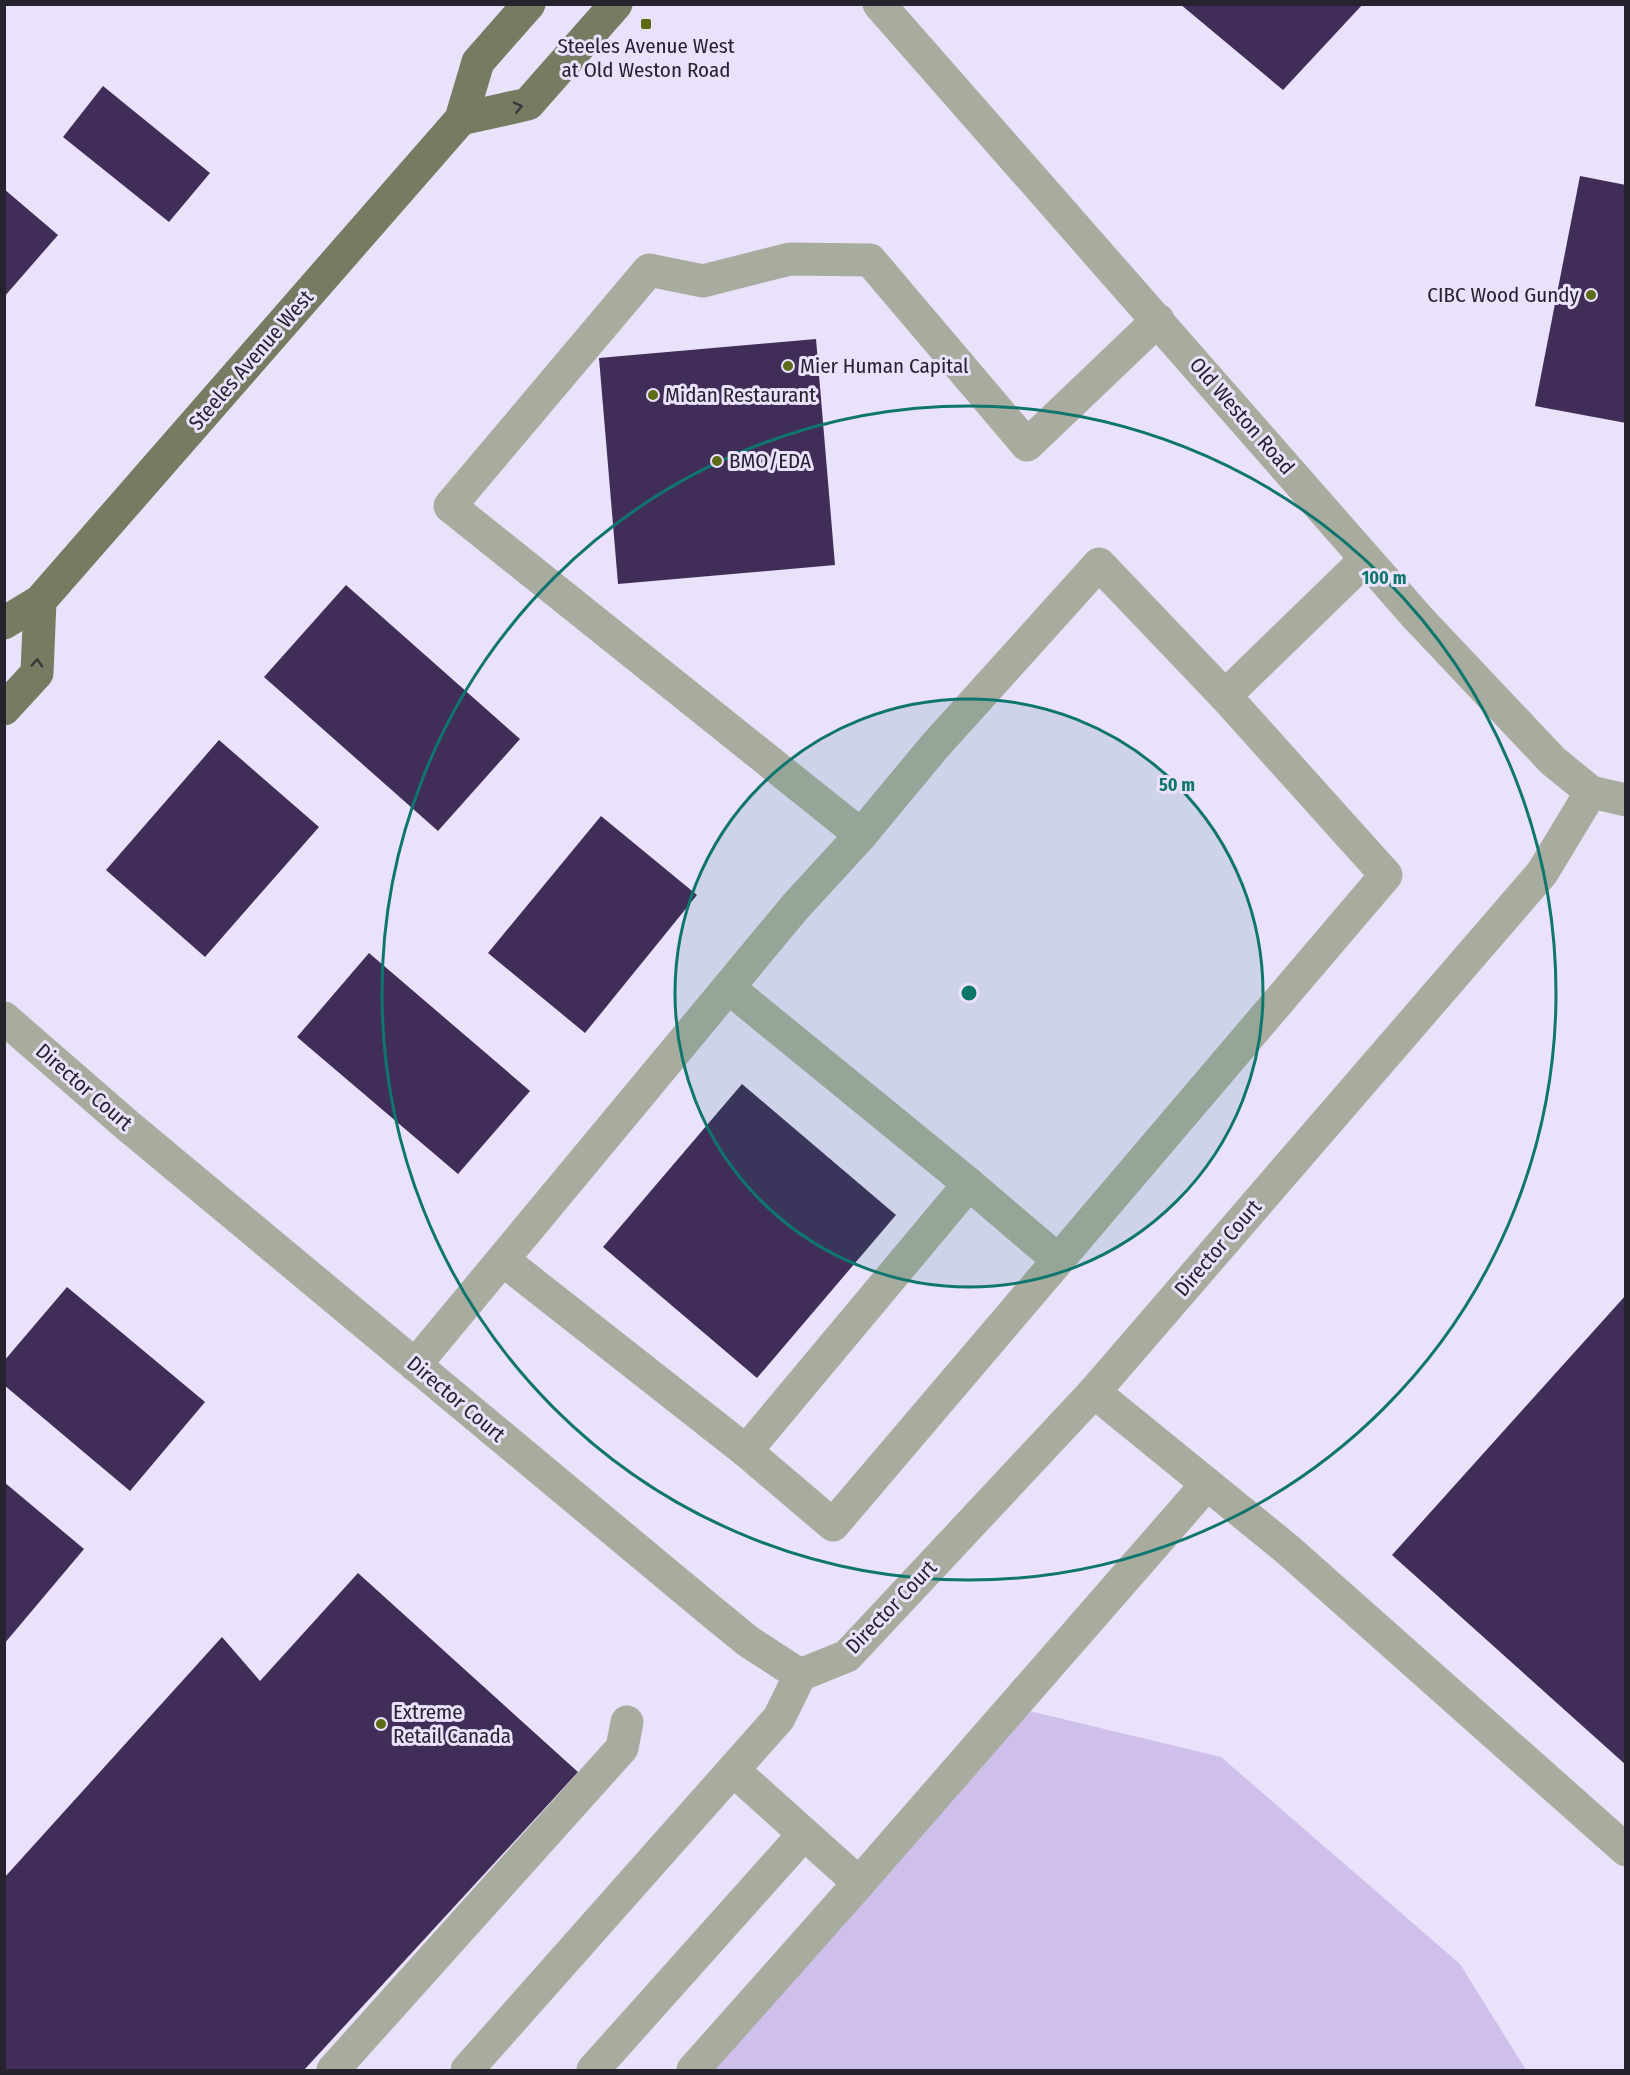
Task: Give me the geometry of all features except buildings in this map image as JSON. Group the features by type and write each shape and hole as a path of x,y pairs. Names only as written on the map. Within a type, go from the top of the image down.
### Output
{"main road":[{"name":"Steeles Avenue West","path":"4,623 40,601 461,119 478,62 529,4"},
{"path":"461,119 528,104 616,4"},
{"path":"4,709 37,673 40,601"}],"street":[{"name":"Old Weston Road","path":"879,4 1417,617 1553,761 1592,792 1626,800"},
{"path":"861,835 450,506 649,270 703,281 790,258 870,260 1027,445 1158,320"},
{"path":"1226,696 1366,559"},
{"path":"416,1365 795,907 861,835 934,747 1099,564 1226,696 1386,875 833,1525 746,1451 503,1260"},
{"name":"Director Court","path":"4,1018 749,1642 800,1675 847,1656 1094,1392 1542,873 1592,792"},
{"path":"729,988 969,1184 1058,1260"},
{"path":"746,1451 969,1184"},
{"path":"1094,1392 1287,1549 1626,1850"},
{"path":"693,2070 1207,1484"},
{"path":"467,2070 779,1718 800,1675"},
{"path":"333,2070 622,1748 627,1722"},
{"path":"733,1770 859,1883"},
{"path":"592,2070 804,1834"}],"shaded area":[{"path":"1009,1706 1221,1757 1460,1964 1526,2070 715,2070"}],"place":[{"name":"Steeles Avenue West at Old Weston Road","path":"646,24"},
{"name":"CIBC Wood Gundy","path":"1591,295"},
{"name":"Mier Human Capital","path":"788,366"},
{"name":"Midan Restaurant","path":"653,395"},
{"name":"BMO/EDA","path":"717,461"},
{"name":"Extreme Retail Canada","path":"381,1724"}]}
